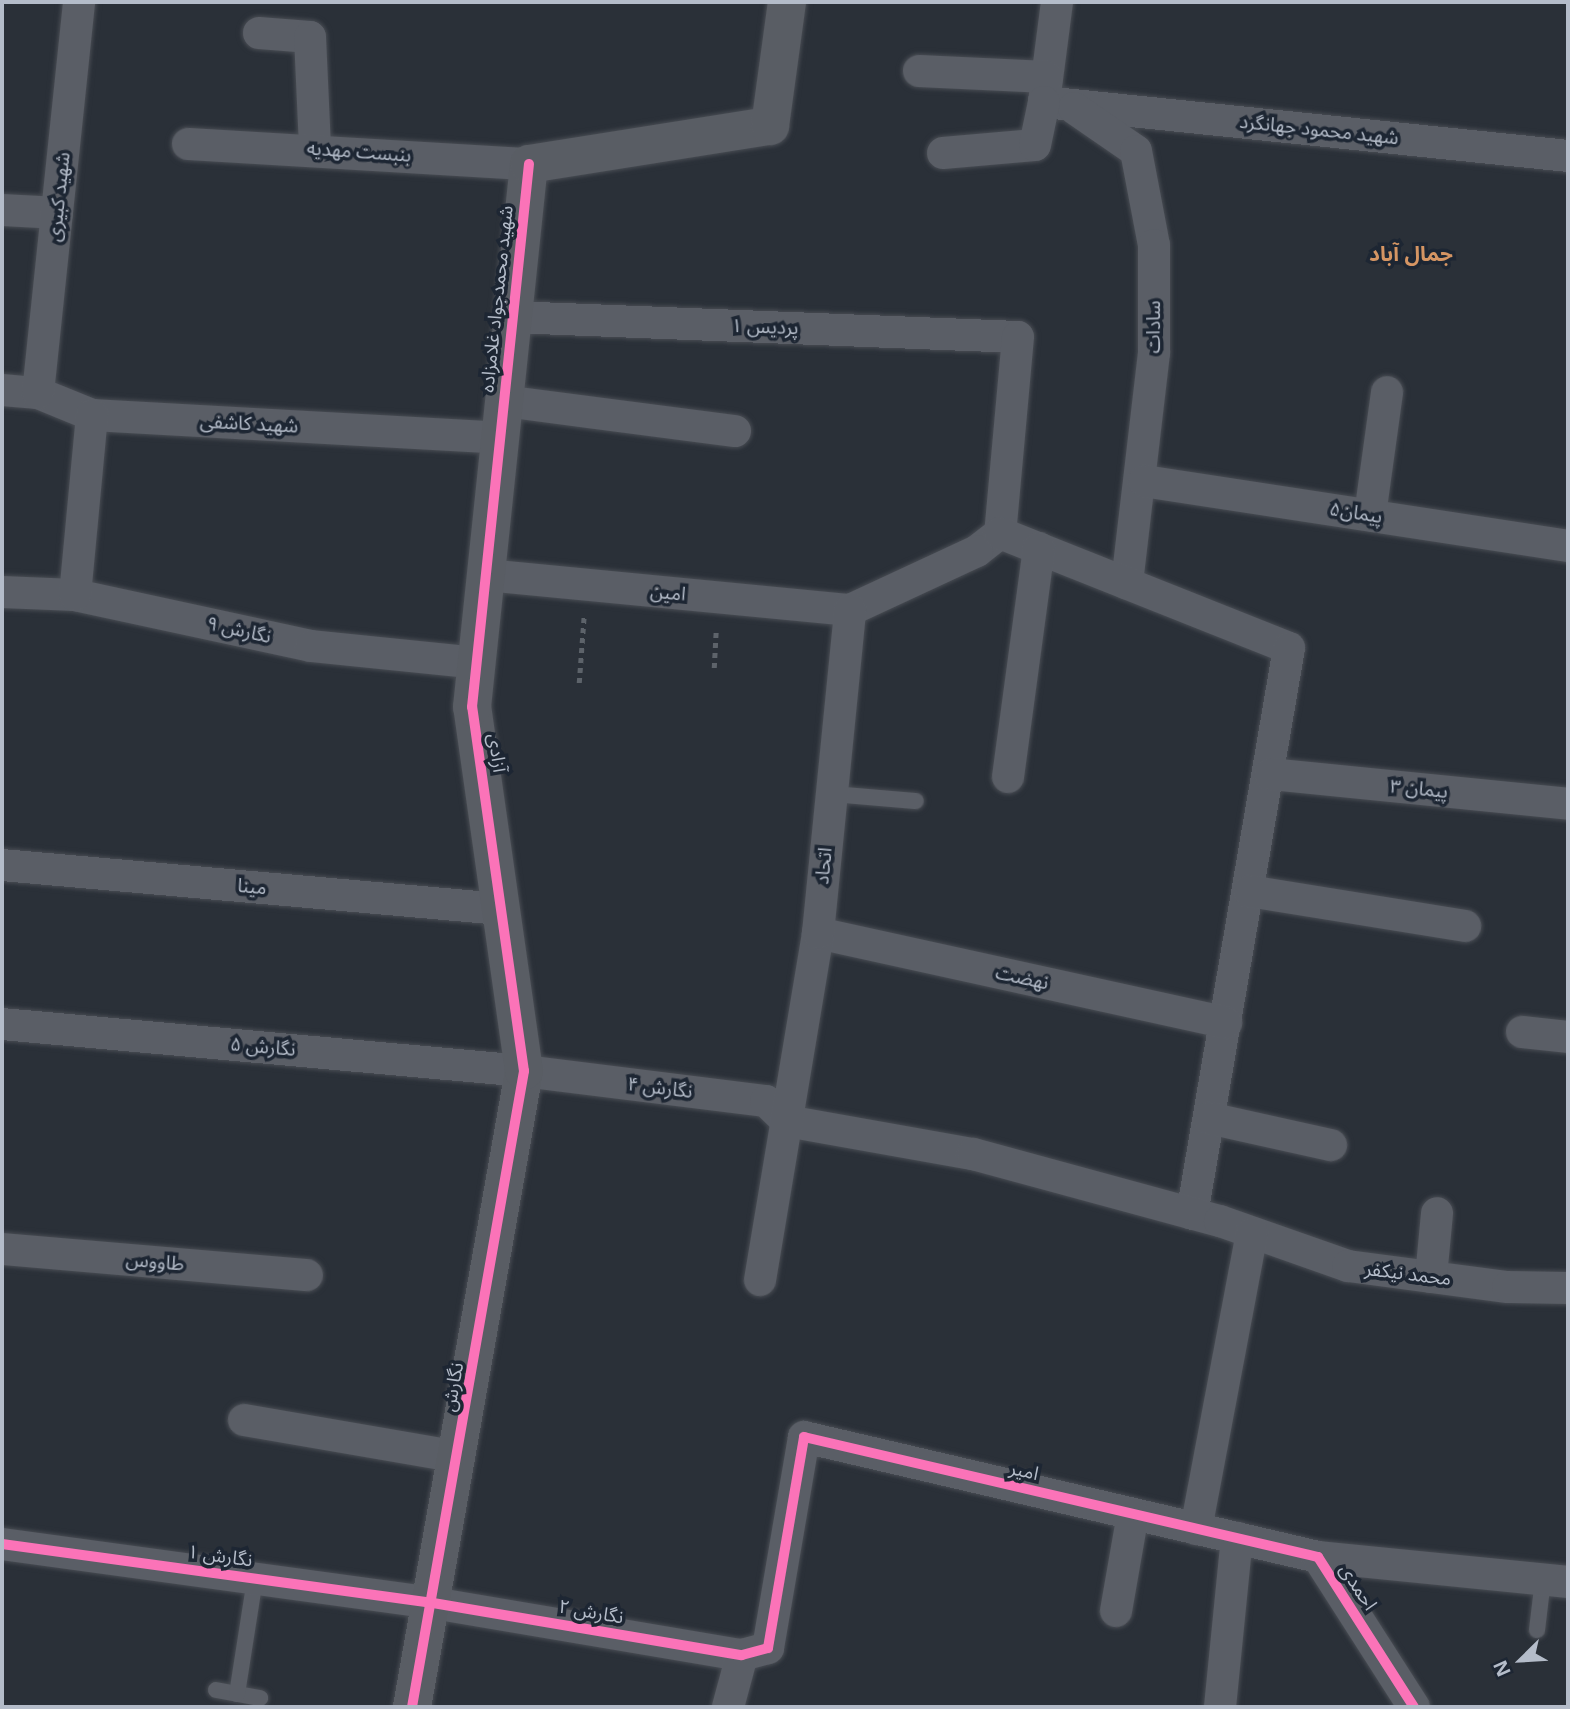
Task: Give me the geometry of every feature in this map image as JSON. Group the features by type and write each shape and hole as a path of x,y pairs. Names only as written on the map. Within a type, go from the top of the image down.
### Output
{"street":[{"name":"شهید کبیری","path":"38,393 79,2"},
{"path":"529,164 770,126 787,2"},
{"path":"943,153 1035,145 1053,95 1057,2"},
{"path":"259,33 310,37 314,149"},
{"name":"شهید محمود جهانگرد","path":"919,71 1053,95 1568,156"},
{"name":"سادات","path":"1053,95 1136,151 1154,245 1154,353 1144,481 1127,583"},
{"name":"بنبست مهدیه","path":"188,144 314,149 529,164"},
{"name":"شهید محمدجواد غلامزاده","path":"500,438 529,164"},
{"path":"2,210 57,213"},
{"name":"پردیس ۱","path":"512,317 1018,337 1000,533"},
{"name":"شهید کاشفی","path":"2,390 38,393 92,415 500,438"},
{"path":"1370,515 1387,392"},
{"path":"504,401 735,431"},
{"path":"75,595 92,415"},
{"name":"آزادی","path":"500,438 472,707 524,1071"},
{"name":"پیمان۵","path":"1144,481 1568,546"},
{"path":"850,610 977,551 1000,533 1289,649 1270,774 1192,1213"},
{"path":"1008,777 1039,548"},
{"name":"امین","path":"486,576 850,610"},
{"name":"نگارش ۹","path":"2,592 75,595 311,646 478,663"},
{"name":"اتحاد","path":"760,1280 818,933 850,610"},
{"name":"پیمان ۳","path":"1270,774 1568,804"},
{"name":"مینا","path":"2,865 501,909"},
{"path":"1249,891 1465,926"},
{"name":"نهضت","path":"818,933 1226,1023"},
{"name":"نگارش ۵","path":"2,1024 524,1071"},
{"path":"1522,1032 1568,1037"},
{"name":"نگارش ۴","path":"524,1071 766,1101 787,1121"},
{"name":"نگارش","path":"412,1707 459,1457 524,1071"},
{"path":"1209,1118 1331,1145"},
{"name":"محمد نیکفر","path":"787,1121 973,1154 1192,1213 1348,1266 1431,1277 1568,1288"},
{"path":"1431,1277 1437,1213"},
{"path":"1196,1529 1252,1233"},
{"name":"طاووس","path":"2,1249 307,1275"},
{"path":"244,1420 459,1457"},
{"name":"امیر","path":"742,1656 768,1648 804,1437 1237,1538"},
{"path":"1116,1611 1133,1514"},
{"path":"1220,1707 1237,1538"},
{"name":"احمدی","path":"1237,1538 1318,1557 1415,1707"},
{"name":"نگارش ۱","path":"2,1544 433,1603"},
{"path":"1318,1557 1556,1581"},
{"name":"نگارش ۲","path":"433,1603 742,1656"},
{"path":"728,1707 742,1656"}],"lane":[{"path":"832,794 916,801"},
{"path":"237,1694 255,1578"},
{"path":"1537,1630 1556,1581"},
{"path":"216,1690 260,1698"}],"path":[{"path":"579,683 586,585"}],"cycle path":[{"path":"412,1707 524,1071 472,707 529,164"},
{"path":"2,1544 433,1603 742,1655 768,1648 804,1437 1318,1557 1414,1707"}],"district":[{"name":"جمال آباد","path":"1411,253"}]}
